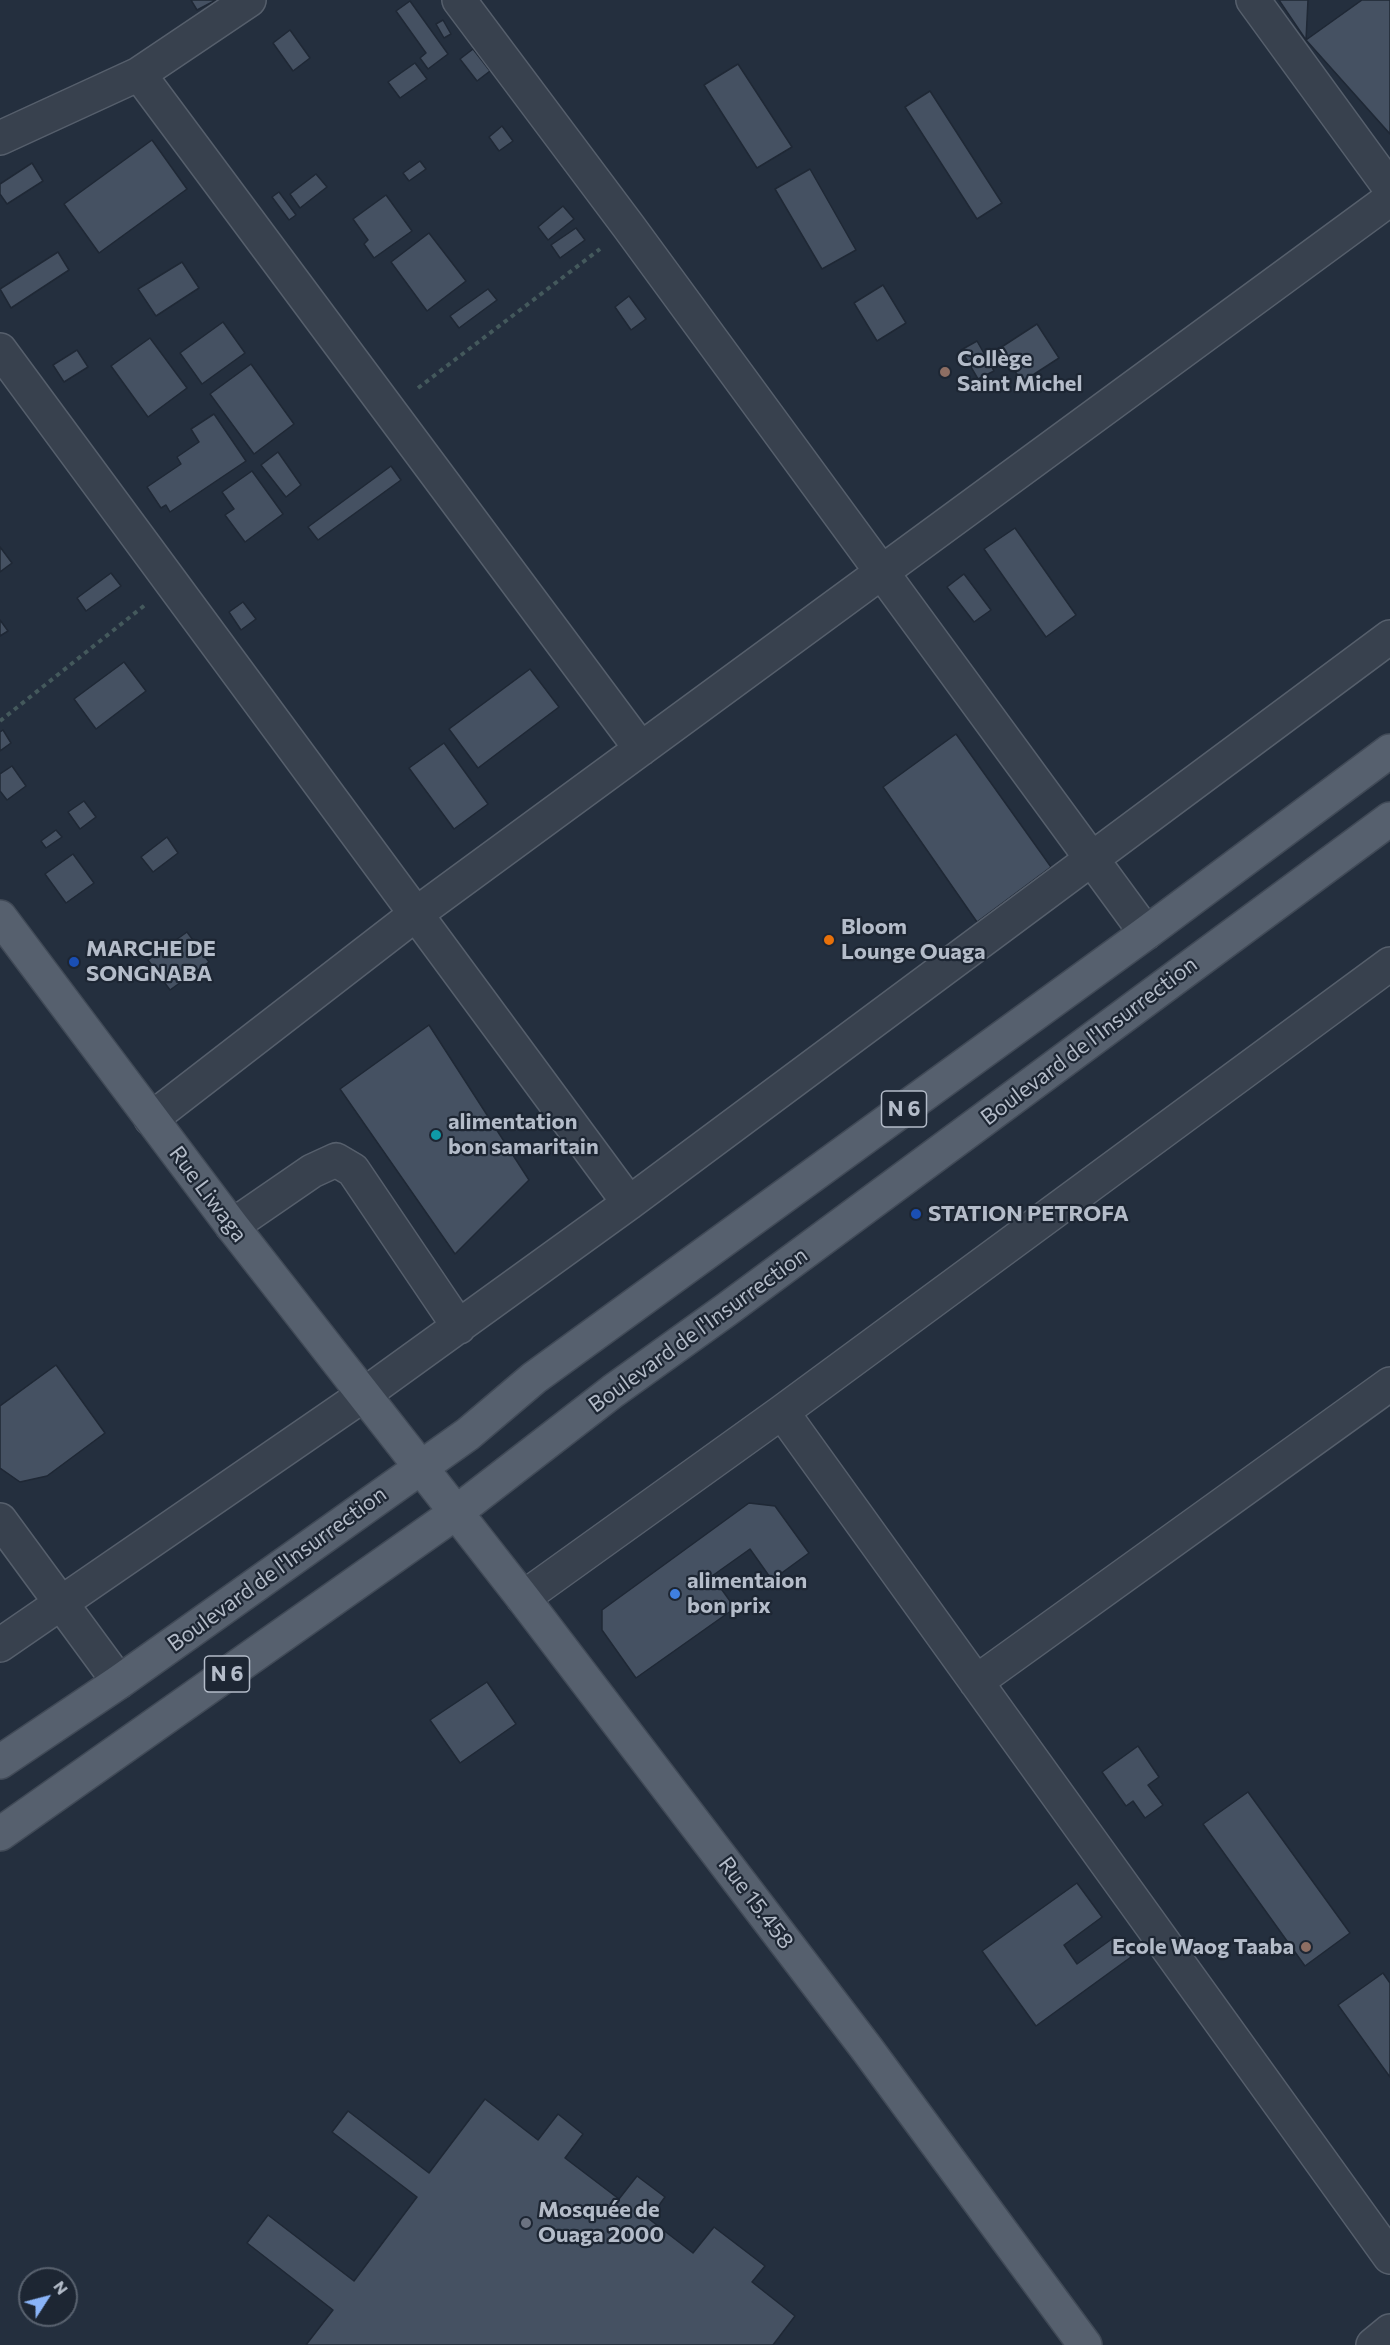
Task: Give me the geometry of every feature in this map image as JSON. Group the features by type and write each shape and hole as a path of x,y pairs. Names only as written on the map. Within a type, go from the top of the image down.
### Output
{"main road":[{"name":"Boulevard de l'Insurrection","path":"0,1762 119,1682 468,1434 534,1378 1146,933 1390,751"},
{"name":"Boulevard de l'Insurrection","path":"0,1834 454,1514 613,1391 1390,819"},
{"name":"Rue Liwaga","path":"0,917 232,1226 419,1468"},
{"name":"Rue 15.458","path":"419,1468 523,1599 860,2040 1085,2345"}],"street":[{"path":"0,138 139,74 249,0"},
{"path":"459,0 629,227 1146,933"},
{"path":"1253,0 1390,188"},
{"path":"139,74 641,749"},
{"path":"151,1119 416,914 1390,199"},
{"path":"0,350 629,1203"},
{"path":"0,1645 363,1396 459,1327 1390,637"},
{"path":"523,1599 782,1412 1390,964"},
{"path":"232,1226 312,1171 336,1160 353,1170 459,1327"},
{"path":"976,1682 1390,1383"},
{"path":"782,1412 1390,2257"},
{"path":"0,1520 119,1682"},
{"path":"1373,2345 1390,2331"}],"path":[{"path":"388,410 629,227"},
{"path":"0,721 172,583"}],"building":[{"path":"191,0 216,0 197,10"},
{"path":"1279,0 1308,0 1306,40"},
{"path":"1362,0 1390,0 1390,134 1306,40"},
{"path":"410,1 448,54 428,69 420,58 426,53 396,11"},
{"path":"443,20 451,34 444,38 436,24"},
{"path":"290,30 310,58 293,71 273,43"},
{"path":"473,49 490,71 477,81 460,59"},
{"path":"415,63 427,79 400,98 388,82"},
{"path":"738,64 792,147 757,168 704,85"},
{"path":"930,91 1002,203 977,219 905,107"},
{"path":"502,126 513,141 499,151 489,137"},
{"path":"152,140 187,189 99,253 64,204"},
{"path":"420,161 426,169 409,181 403,173"},
{"path":"32,163 43,181 7,204 0,194 0,184"},
{"path":"810,169 856,250 822,269 775,189"},
{"path":"316,174 327,187 300,208 290,194"},
{"path":"279,192 296,215 289,220 272,197"},
{"path":"386,195 412,231 374,258 364,244 368,240 353,219"},
{"path":"563,206 574,219 548,240 538,227"},
{"path":"576,228 585,240 560,258 551,245"},
{"path":"429,233 466,281 427,311 391,262"},
{"path":"58,252 69,270 11,308 0,289"},
{"path":"182,262 199,288 156,316 138,289"},
{"path":"883,285 906,323 877,341 854,303"},
{"path":"488,289 497,300 459,328 450,316"},
{"path":"629,296 646,319 631,330 615,307"},
{"path":"223,322 245,353 202,384 180,353"},
{"path":"1037,324 1059,358 1022,382 1000,348"},
{"path":"150,338 187,388 148,417 111,366"},
{"path":"977,341 994,371 978,379 961,350"},
{"path":"77,350 88,367 64,382 53,365"},
{"path":"251,364 294,424 254,454 210,394"},
{"path":"214,414 246,461 170,512 166,505 161,508 147,487 181,464 177,457 199,442 191,429"},
{"path":"278,452 301,485 286,497 261,465"},
{"path":"391,466 401,480 318,540 308,527"},
{"path":"252,471 283,514 245,542 225,515 234,509 222,492"},
{"path":"1015,528 1076,615 1046,637 984,549"},
{"path":"0,547 12,563 0,572"},
{"path":"111,573 121,586 86,611 77,598"},
{"path":"964,574 991,610 974,622 947,587"},
{"path":"243,602 256,619 241,630 229,612"},
{"path":"0,620 8,631 0,636"},
{"path":"124,662 146,691 96,729 74,699"},
{"path":"530,669 559,707 478,768 449,729"},
{"path":"3,730 11,743 0,751 0,732"},
{"path":"956,734 1051,867 977,922 883,787"},
{"path":"444,743 488,804 454,829 409,768"},
{"path":"12,766 26,786 7,800 0,791 0,774"},
{"path":"84,801 96,817 80,829 68,812"},
{"path":"56,830 62,837 46,848 41,841"},
{"path":"167,837 178,853 153,872 141,857"},
{"path":"73,854 94,883 66,903 45,874"},
{"path":"187,932 209,962 170,990 148,960"},
{"name":"alimentation bon samaritain","path":"429,1025 529,1180 455,1254 340,1089"},
{"path":"56,1365 105,1433 47,1476 20,1482 0,1468 0,1406"},
{"name":"alimentaion bon prix","path":"749,1503 775,1506 809,1553 772,1580 750,1549 712,1576 735,1608 636,1678 602,1630 602,1610"},
{"path":"487,1682 516,1724 460,1763 430,1720"},
{"path":"1138,1746 1159,1777 1148,1785 1163,1805 1145,1818 1133,1801 1126,1806 1102,1772"},
{"path":"1248,1792 1350,1933 1305,1966 1203,1824"},
{"path":"1077,1883 1102,1917 1064,1945 1077,1964 1116,1936 1131,1957 1036,2026 982,1951"},
{"path":"1383,1973 1390,1983 1390,2077 1338,2005"},
{"name":"Mosquée de Ouaga 2000","path":"485,2099 538,2140 558,2114 583,2134 565,2158 619,2199 637,2176 665,2197 649,2219 693,2253 714,2227 765,2266 752,2282 795,2316 773,2345 306,2345 333,2310 247,2243 268,2215 354,2281 417,2197 332,2132 348,2111 429,2173"}],"place":[{"name":"Collège Saint Michel","path":"945,372"},
{"name":"Bloom Lounge Ouaga","path":"829,940"},
{"name":"MARCHE DE SONGNABA","path":"74,962"},
{"name":"alimentation bon samaritain","path":"436,1135"},
{"name":"STATION PETROFA","path":"916,1214"},
{"name":"alimentaion bon prix","path":"675,1594"},
{"name":"Ecole Waog Taaba","path":"1306,1947"},
{"name":"Mosquée de Ouaga 2000","path":"526,2223"}]}
